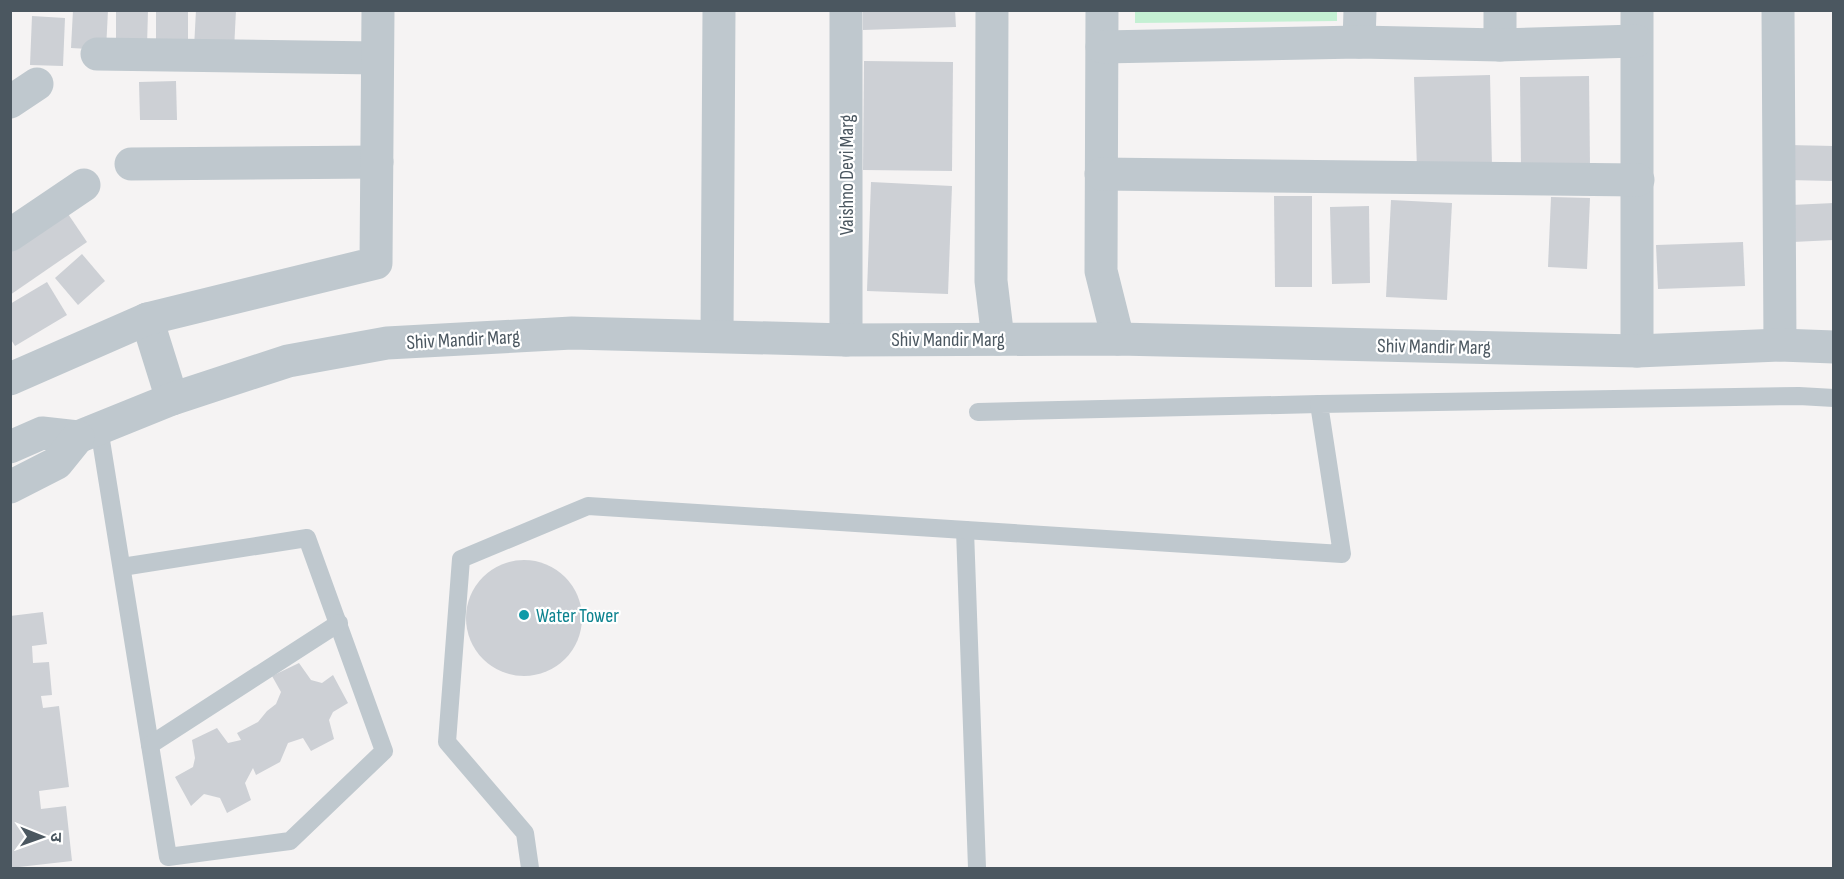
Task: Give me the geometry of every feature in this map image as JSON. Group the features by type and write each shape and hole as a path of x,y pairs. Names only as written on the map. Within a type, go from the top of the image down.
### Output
{"street":[{"path":"10,380 147,319 376,263 378,10"},
{"path":"717,336 719,10"},
{"name":"Vaishno Devi Marg","path":"846,10 846,340"},
{"path":"992,10 991,281 998,339"},
{"path":"1102,10 1101,271 1118,339"},
{"path":"1500,10 1500,45"},
{"path":"1778,10 1780,345"},
{"path":"1102,47 1360,26 1500,45 1636,26 1637,351"},
{"path":"97,54 377,57"},
{"path":"10,102 38,84"},
{"path":"131,164 377,162"},
{"path":"1101,174 1638,180"},
{"path":"10,234 84,185"},
{"path":"147,319 172,399"},
{"name":"Shiv Mandir Marg","path":"10,447 42,433 88,432 172,399 288,361 387,343 572,333 846,340 1118,339 1637,351 1780,345 1833,347"},
{"path":"10,487 57,463 88,432"}],"lane":[{"path":"978,412 1799,396 1833,398"},
{"path":"530,868 525,833 447,742 461,559 588,506 1342,554 1319,404"},
{"path":"88,432 122,567 168,857 291,841 384,751 307,538 122,567"},
{"path":"965,530 977,868"},
{"path":"150,745 339,623"}],"green space":[{"path":"1135,11 1337,11 1337,21 1135,23"}],"building":[{"path":"73,10 108,10 106,50 71,48"},
{"path":"116,10 148,10 147,46 116,46"},
{"path":"156,10 188,10 188,48 156,47"},
{"path":"196,10 236,10 234,50 194,48"},
{"path":"863,10 955,10 956,27 863,30"},
{"path":"32,16 65,18 63,66 30,65"},
{"path":"864,61 953,62 952,171 863,170"},
{"path":"1490,75 1492,167 1417,169 1414,77"},
{"path":"1589,76 1590,166 1521,167 1520,77"},
{"path":"176,81 177,120 140,120 139,82"},
{"path":"1788,145 1834,146 1834,181 1787,180"},
{"path":"871,182 952,186 948,294 867,291"},
{"path":"1274,196 1312,196 1312,287 1275,287"},
{"path":"1551,197 1590,198 1587,269 1548,267"},
{"path":"1391,200 1452,203 1447,300 1386,297"},
{"path":"1834,203 1834,240 1793,242 1791,205"},
{"path":"1369,206 1370,283 1332,284 1330,207"},
{"path":"64,208 87,242 10,295 10,245"},
{"path":"1743,242 1745,286 1658,289 1656,245"},
{"path":"82,254 105,281 78,305 55,278"},
{"path":"47,282 67,315 15,346 10,338 10,304"},
{"name":"Water Tower","path":"524,560 546,564 565,577 578,596 582,618 578,640 565,659 546,672 524,676 502,672 483,659 470,640 466,618 470,596 483,577 502,564"},
{"path":"43,612 47,644 32,646 33,663 49,662 52,695 41,696 43,708 59,706 69,787 39,791 41,809 66,806 72,861 10,868 10,616"},
{"path":"299,663 311,680 322,683 333,675 348,703 333,712 329,720 334,739 311,751 303,738 288,743 280,762 256,775 253,768 245,783 251,800 227,813 220,798 204,794 191,806 175,777 193,767 195,758 192,740 217,728 228,743 241,740 237,733 258,722 276,704 281,692 272,676"}],"place":[{"name":"Water Tower","path":"524,615"}]}
